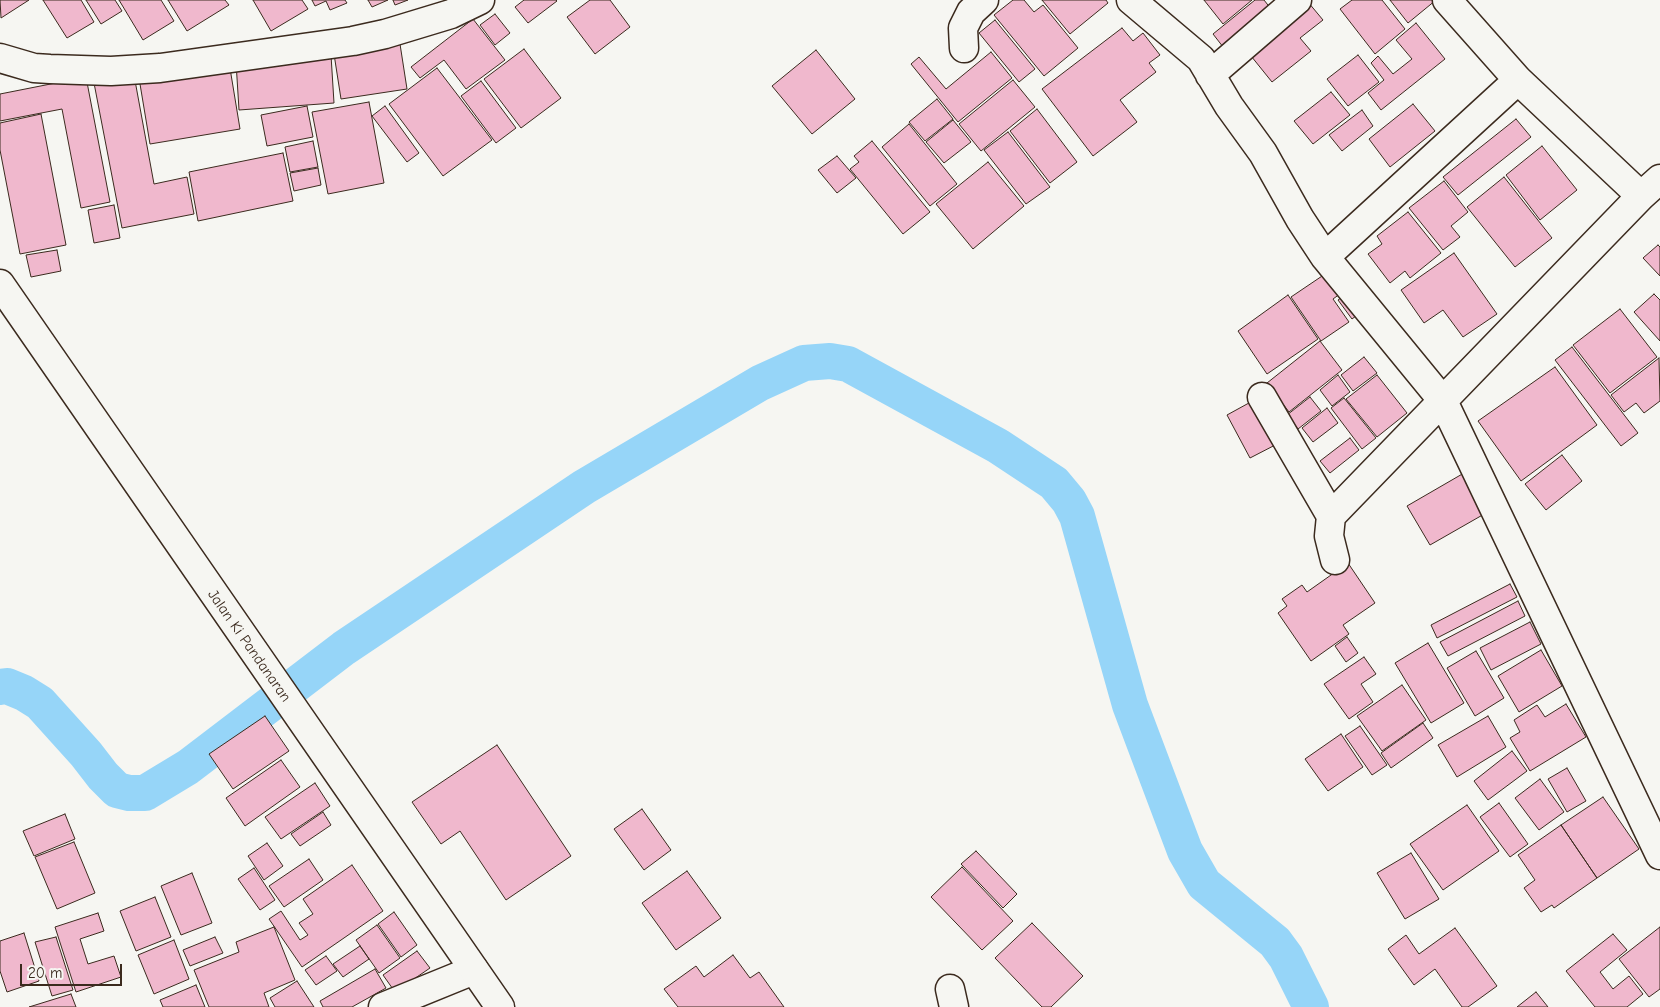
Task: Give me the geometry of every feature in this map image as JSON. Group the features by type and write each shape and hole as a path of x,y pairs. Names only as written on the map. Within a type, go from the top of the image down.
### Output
{"street":[{"path":"0,58 34,68 111,71 160,68 353,41 385,34 451,14 480,0"},
{"path":"964,48 963,28 971,12 984,0"},
{"path":"1131,0 1201,59 1263,153 1300,219 1325,257 1443,401 1660,855"},
{"path":"1210,75 1297,0"},
{"path":"1331,516 1655,184 1518,80 1447,0"},
{"path":"1325,257 1518,80"},
{"name":"Jalan Ki Pandanaran","path":"0,284 500,1007"},
{"path":"1262,397 1331,516 1329,536 1335,560"},
{"path":"383,1007 474,970"}],"building":[{"path":"0,0 29,0 1,18"},
{"path":"43,0 81,0 94,22 67,38"},
{"path":"86,0 115,0 122,11 101,24"},
{"path":"119,0 161,0 174,21 143,40"},
{"path":"168,0 225,0 229,5 187,31"},
{"path":"253,0 302,0 308,9 271,31"},
{"path":"312,0 345,0 347,3 330,10 326,1 315,6"},
{"path":"368,0 388,0 372,7"},
{"path":"393,0 408,0 395,5"},
{"path":"524,0 557,1 528,23 515,7"},
{"path":"590,0 610,0 630,27 595,54 567,17"},
{"path":"1013,0 1024,0 1034,12 1043,5 1078,48 1044,76 994,15"},
{"path":"1042,0 1106,0 1108,3 1070,34"},
{"path":"1204,0 1252,0 1223,24"},
{"path":"1255,0 1264,0 1275,14 1227,52 1213,34"},
{"path":"1352,0 1382,0 1405,29 1375,54 1340,9"},
{"path":"1390,0 1436,0 1408,23"},
{"path":"1308,2 1323,20 1300,38 1311,51 1272,82 1247,51"},
{"path":"495,14 510,33 495,45 480,25"},
{"path":"473,19 505,60 466,89 444,60 420,78 411,67"},
{"path":"995,20 1035,69 1019,82 979,33"},
{"path":"1416,23 1445,59 1381,110 1368,93 1384,80 1371,63 1378,56 1393,74 1412,59 1396,40"},
{"path":"1122,28 1133,41 1143,33 1160,55 1149,63 1156,72 1120,100 1137,122 1093,156 1042,89"},
{"path":"400,44 407,89 341,99 334,54"},
{"path":"524,49 561,98 521,128 484,79"},
{"path":"816,50 855,99 812,134 772,86"},
{"path":"991,52 1012,78 958,122 911,64 919,57 946,89"},
{"path":"331,55 334,103 239,110 236,62"},
{"path":"1358,55 1379,82 1348,106 1327,79"},
{"path":"229,62 240,129 150,144 139,78"},
{"path":"437,68 492,140 443,176 389,104"},
{"path":"134,75 154,184 187,177 194,214 122,228 94,83"},
{"path":"86,77 110,202 81,208 62,109 0,121 0,94"},
{"path":"1013,80 1035,107 981,151 959,124"},
{"path":"481,81 516,128 496,143 461,96"},
{"path":"1331,92 1350,115 1313,144 1294,121"},
{"path":"937,99 953,119 925,141 909,122"},
{"path":"369,102 384,183 328,194 312,112"},
{"path":"1413,104 1435,131 1390,167 1369,139"},
{"path":"307,106 313,137 267,146 261,115"},
{"path":"385,106 419,153 407,162 372,116"},
{"path":"1037,109 1077,162 1050,183 1010,131"},
{"path":"1362,110 1373,126 1342,151 1329,135"},
{"path":"41,114 66,245 20,254 0,150 0,123"},
{"path":"1516,119 1531,137 1458,195 1443,177"},
{"path":"953,120 971,142 944,163 926,142"},
{"path":"909,124 957,184 930,206 882,147"},
{"path":"1008,132 1050,187 1026,204 984,150"},
{"path":"313,141 318,167 290,172 285,147"},
{"path":"872,141 930,212 903,234 850,169 859,162 854,156"},
{"path":"1542,146 1577,190 1540,220 1506,175"},
{"path":"283,153 293,201 198,221 189,172"},
{"path":"837,156 856,178 837,193 818,170"},
{"path":"988,162 1024,206 973,249 936,204"},
{"path":"318,168 321,185 294,191 290,173"},
{"path":"1504,177 1552,238 1515,267 1467,207"},
{"path":"1444,181 1468,212 1451,226 1460,237 1443,250 1409,208"},
{"path":"114,205 120,238 94,243 88,210"},
{"path":"1408,212 1441,253 1410,278 1405,271 1390,283 1368,254 1382,244 1377,236"},
{"path":"1658,245 1660,247 1660,276 1643,258"},
{"path":"57,250 61,271 31,277 26,255"},
{"path":"1454,253 1497,314 1463,337 1443,310 1424,323 1401,290"},
{"path":"1334,268 1348,288 1333,299 1349,322 1321,341 1291,297"},
{"path":"1352,290 1365,309 1352,319 1338,300"},
{"path":"1654,294 1660,300 1660,341 1634,312"},
{"path":"1288,295 1318,339 1267,374 1238,331"},
{"path":"1620,309 1657,357 1610,393 1573,345"},
{"path":"1320,341 1342,370 1289,412 1267,383"},
{"path":"1572,347 1638,433 1621,446 1555,360"},
{"path":"1364,357 1377,373 1353,391 1341,375"},
{"path":"1659,358 1660,401 1644,413 1636,403 1624,412 1611,395"},
{"path":"1555,367 1597,425 1521,481 1478,421"},
{"path":"1338,375 1350,392 1332,406 1320,390"},
{"path":"1377,375 1407,413 1377,437 1346,399"},
{"path":"1310,397 1321,411 1298,429 1287,415"},
{"path":"1258,398 1281,442 1250,458 1227,415"},
{"path":"1344,398 1376,438 1362,449 1331,408"},
{"path":"1327,408 1338,423 1313,442 1302,428"},
{"path":"1350,438 1359,450 1330,473 1320,461"},
{"path":"1562,455 1582,481 1546,510 1525,484"},
{"path":"1464,473 1486,513 1430,545 1407,506"},
{"path":"1348,563 1375,603 1343,625 1349,634 1311,661 1278,613 1287,606 1282,599 1302,585 1307,592"},
{"path":"1510,584 1517,597 1437,638 1431,625"},
{"path":"1518,601 1525,616 1448,656 1440,642"},
{"path":"1530,622 1541,644 1491,670 1480,648"},
{"path":"1347,637 1358,653 1346,662 1335,646"},
{"path":"1428,643 1464,703 1431,723 1395,663"},
{"path":"1541,650 1562,686 1519,712 1498,676"},
{"path":"1476,651 1504,698 1475,716 1447,668"},
{"path":"1364,657 1376,674 1361,684 1373,702 1349,719 1324,684"},
{"path":"1402,685 1426,720 1382,751 1357,716"},
{"path":"1566,704 1586,737 1530,771 1510,738 1520,732 1514,720 1537,705 1545,717"},
{"path":"265,716 289,751 233,789 209,754"},
{"path":"1488,716 1506,747 1457,777 1438,745"},
{"path":"1423,723 1433,738 1391,768 1381,753"},
{"path":"1360,726 1387,765 1372,775 1345,736"},
{"path":"1341,734 1363,767 1328,791 1305,759"},
{"path":"497,745 571,856 506,900 460,831 441,844 412,802"},
{"path":"1512,751 1527,771 1488,800 1474,781"},
{"path":"281,760 300,787 245,826 226,798"},
{"path":"1567,768 1586,801 1567,812 1548,779"},
{"path":"1540,779 1564,812 1539,830 1515,798"},
{"path":"315,783 330,806 281,839 265,817"},
{"path":"1603,797 1639,849 1597,878 1561,825"},
{"path":"1499,803 1528,844 1510,857 1480,817"},
{"path":"1467,805 1499,851 1443,890 1410,844"},
{"path":"642,809 671,850 644,870 614,829"},
{"path":"323,812 331,825 300,846 291,834"},
{"path":"65,814 75,839 34,856 23,831"},
{"path":"1561,825 1597,878 1554,908 1552,905 1541,912 1524,888 1535,880 1518,855"},
{"path":"74,842 95,893 57,909 35,857"},
{"path":"267,843 283,866 264,880 248,856"},
{"path":"976,851 1017,894 1003,908 961,864"},
{"path":"1411,853 1439,899 1405,919 1377,873"},
{"path":"309,859 323,880 284,907 269,886"},
{"path":"352,865 383,911 302,967 269,919 281,911 300,940 308,935 299,923 313,914 303,899"},
{"path":"962,867 1013,921 982,950 931,897"},
{"path":"254,868 275,900 260,910 238,879"},
{"path":"687,871 721,918 676,950 642,903"},
{"path":"192,873 212,923 181,935 161,886"},
{"path":"155,897 171,937 136,951 120,911"},
{"path":"394,912 417,945 401,957 378,924"},
{"path":"98,913 104,931 80,939 88,964 114,956 121,977 76,992 55,927"},
{"path":"1032,923 1083,976 1051,1007 1042,1007 995,958"},
{"path":"377,925 400,958 379,973 356,940"},
{"path":"274,927 295,980 264,993 269,1007 209,1007 194,970 239,952 236,942"},
{"path":"1660,927 1660,989 1649,997 1619,959"},
{"path":"1455,928 1497,986 1468,1007 1462,1007 1435,969 1414,985 1388,949 1406,935 1419,954"},
{"path":"24,933 39,981 7,992 0,971 0,941"},
{"path":"1613,934 1627,950 1600,972 1613,989 1629,976 1643,994 1627,1007 1595,1007 1566,971"},
{"path":"56,937 73,990 52,996 35,942"},
{"path":"215,937 223,953 190,966 183,950"},
{"path":"174,940 189,979 154,994 138,955"},
{"path":"360,946 369,959 343,977 333,964"},
{"path":"417,951 430,968 395,992 383,975"},
{"path":"733,955 750,978 759,972 784,1007 678,1007 664,989 696,966 704,977"},
{"path":"326,956 337,971 316,985 305,970"},
{"path":"375,969 386,988 352,1007 323,1007 320,1001"},
{"path":"297,981 314,1007 275,1007 270,998"},
{"path":"196,985 205,1007 163,1007 160,1000"},
{"path":"1536,992 1548,1007 1517,1007"},
{"path":"71,994 76,1007 29,1007"}],"waterway":[{"path":"0,687 7,686 24,693 40,703 117,790 129,793 145,793 188,767 344,648 584,487 760,383 804,363 830,361 848,364 998,446 1054,483 1069,501 1077,516 1130,705 1185,851 1204,884 1275,942 1286,957 1311,1007"}]}
